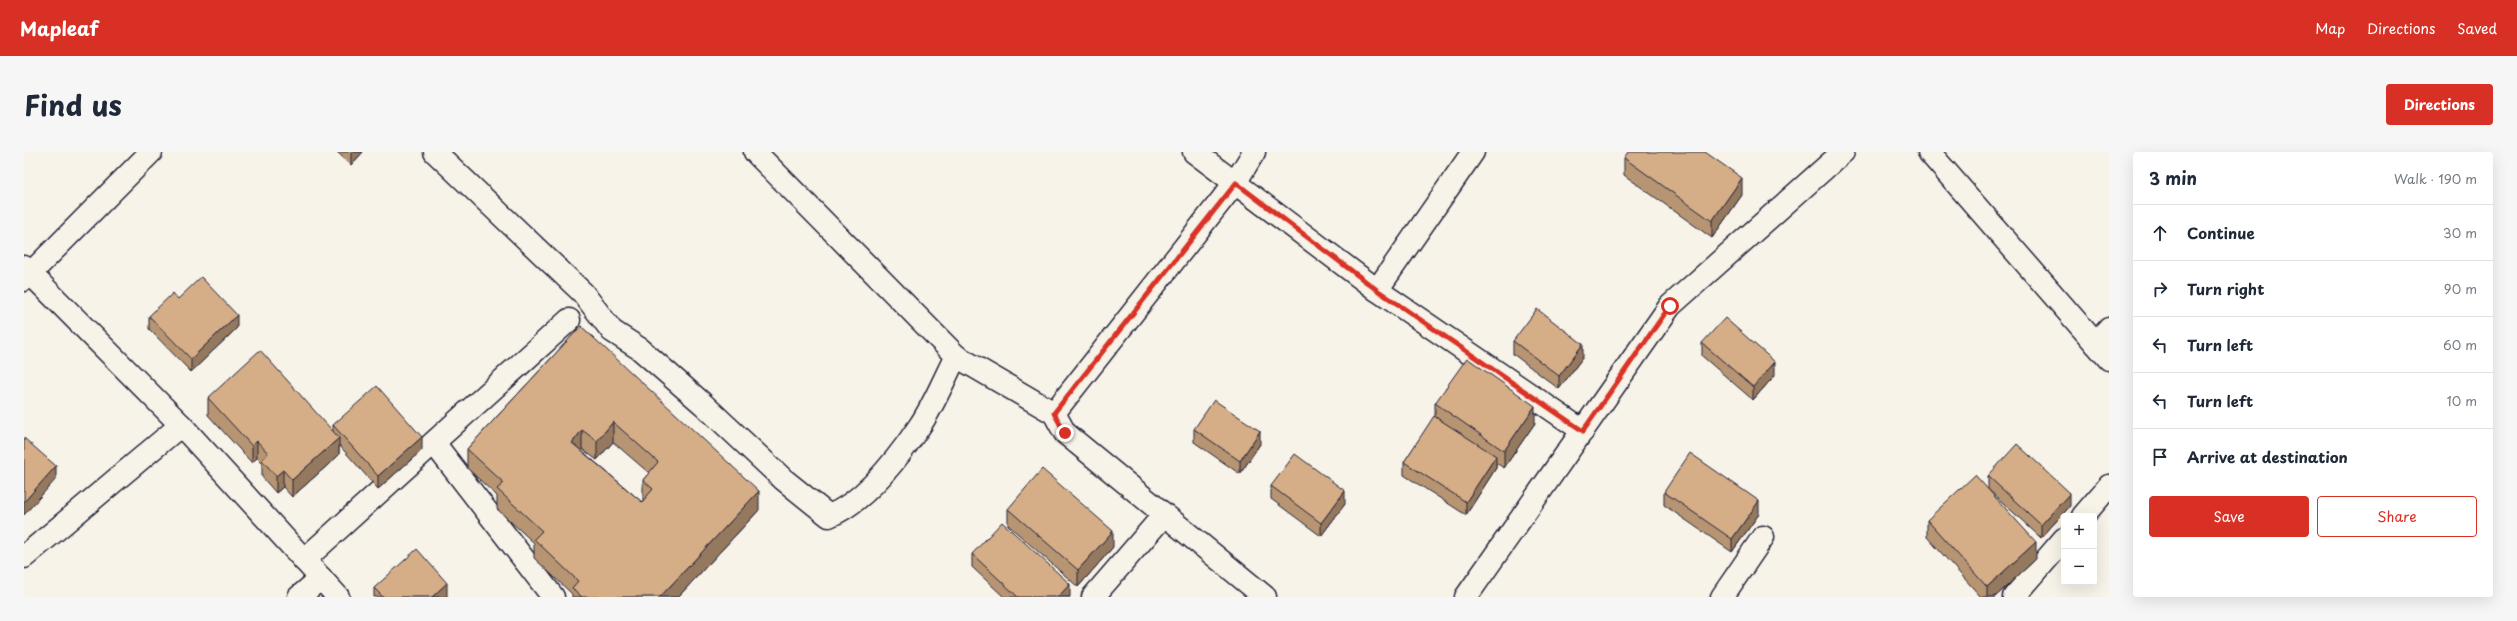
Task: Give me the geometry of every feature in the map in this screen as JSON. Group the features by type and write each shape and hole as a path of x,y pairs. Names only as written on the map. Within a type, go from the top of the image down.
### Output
{"street":[{"path":"151,152 26,274 181,425 338,597"},
{"path":"435,152 584,293 612,330 640,349 703,404 783,479 829,516 840,512 866,493 920,426 956,356"},
{"path":"755,152 956,356 1054,413 1065,433 1163,516 1265,597"},
{"path":"1194,152 1377,290 1583,431"},
{"path":"1054,413 1236,183 1254,152"},
{"path":"1377,290 1473,152"},
{"path":"1466,597 1670,306 1843,152"},
{"path":"1929,152 2105,344"},
{"path":"304,560 569,320"},
{"path":"24,557 181,425"},
{"path":"434,443 553,597"},
{"path":"2086,513 2109,486"},
{"path":"1093,597 1163,516"},
{"path":"1722,597 1763,537"},
{"path":"2014,597 2061,542"},
{"path":"299,597 321,578"}],"building":[{"path":"1628,152 1705,152 1742,178 1712,221 1624,158"},
{"path":"201,277 237,315 191,359 149,316 173,293 178,299"},
{"path":"1537,309 1583,344 1559,376 1513,341"},
{"path":"1725,318 1775,362 1753,387 1702,343"},
{"path":"581,326 759,491 660,597 582,597 572,588 578,581 534,539 542,531 497,489 504,483 467,449","holes":["613,422 658,462 643,480 653,489 642,502 572,443 582,430 597,441"]},
{"path":"260,350 339,438 292,480 283,470 276,476 262,460 268,453 257,441 252,446 208,398"},
{"path":"1467,358 1535,406 1504,451 1435,403"},
{"path":"377,386 422,437 378,476 333,425"},
{"path":"1214,400 1260,431 1240,461 1194,429"},
{"path":"1434,416 1496,456 1466,502 1404,462"},
{"path":"24,438 56,466 24,502"},
{"path":"2017,444 2070,493 2041,525 1988,476"},
{"path":"1690,453 1759,501 1732,539 1664,492"},
{"path":"1295,454 1345,491 1321,523 1271,486"},
{"path":"1042,469 1113,531 1078,570 1008,509"},
{"path":"1975,475 2036,542 1987,587 1927,520"},
{"path":"1002,522 1070,584 1058,597 1018,597 972,554"},
{"path":"417,549 447,583 432,597 383,597 374,588"}],"route":[{"path":"1065,433 1054,413 1236,183 1377,290 1583,431 1670,306"}]}
